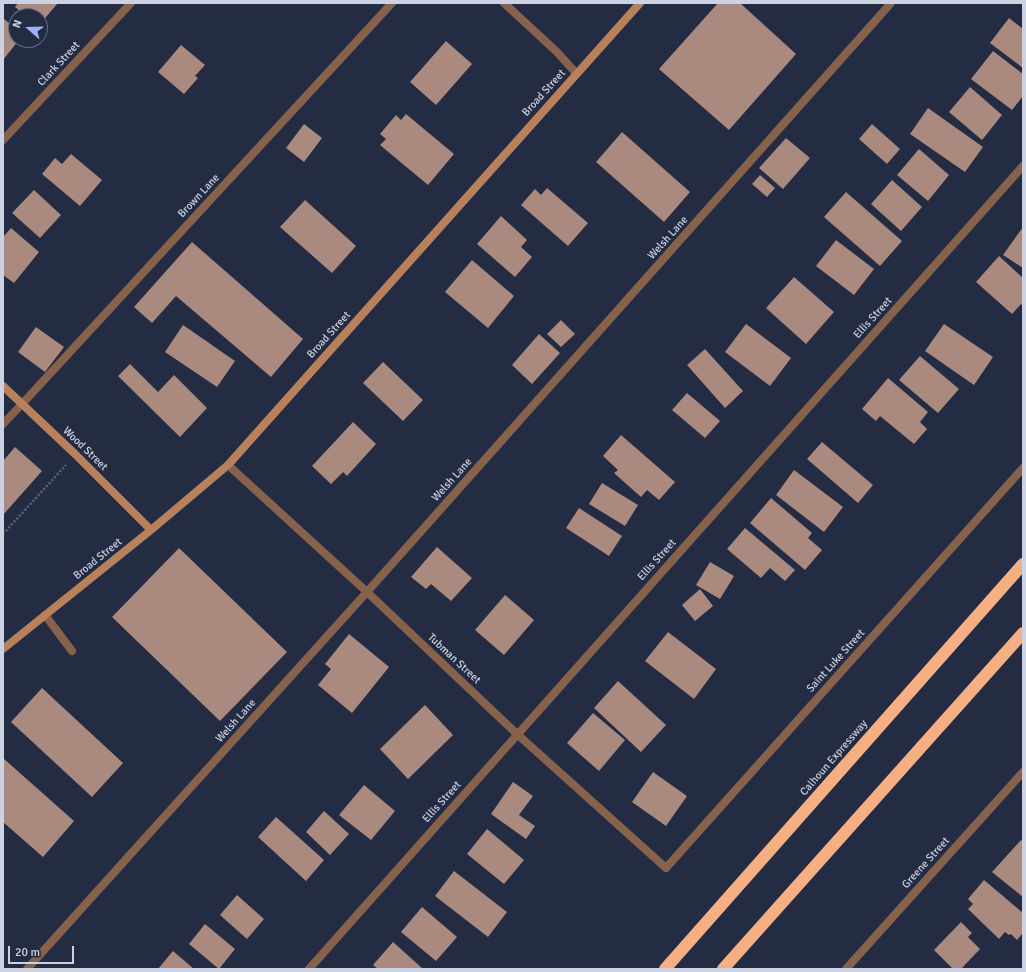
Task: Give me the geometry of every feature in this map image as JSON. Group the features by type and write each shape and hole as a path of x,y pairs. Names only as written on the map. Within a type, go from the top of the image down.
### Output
{"highway":[{"name":"Calhoun Expressway","path":"665,969 1023,564"},
{"path":"723,969 1023,633"}],"main road":[{"name":"Broad Street","path":"3,649 151,530 228,465 640,3"},
{"name":"Wood Street","path":"3,386 75,454 151,530"}],"street":[{"name":"Clark Street","path":"3,140 132,3"},
{"name":"Brown Lane","path":"3,424 392,3"},
{"path":"504,3 557,52 576,73"},
{"name":"Welsh Lane","path":"27,969 367,592 891,3"},
{"name":"Ellis Street","path":"309,969 1023,166"},
{"name":"Tubman Street","path":"228,465 367,592 517,734 666,868"},
{"name":"Saint Luke Street","path":"666,868 1023,468"},
{"path":"45,615 72,651"},
{"name":"Greene Street","path":"846,969 1023,772"}],"path":[{"path":"3,534 75,454"}],"building":[{"path":"18,3 58,3 48,15 48,8 15,7"},
{"path":"718,3 740,3 796,54 729,130 659,69"},
{"path":"3,18 8,22 8,48 13,48 3,60"},
{"path":"1009,18 1023,29 1023,68 990,43"},
{"path":"446,41 472,64 436,105 410,82"},
{"path":"181,45 205,65 195,76 198,78 184,94 158,72"},
{"path":"993,51 1023,74 1023,96 1012,110 971,79"},
{"path":"970,87 1002,115 982,140 949,112"},
{"path":"928,108 983,147 965,172 910,134"},
{"path":"406,114 454,154 428,185 380,145 386,139 380,134 396,115 401,120"},
{"path":"304,124 322,138 304,162 286,148"},
{"path":"872,124 900,149 887,164 859,139"},
{"path":"622,132 690,192 664,222 596,162"},
{"path":"786,138 810,158 783,189 759,168"},
{"path":"919,149 949,175 928,201 897,175"},
{"path":"71,154 102,180 80,206 42,174 55,158 62,164"},
{"path":"760,175 775,188 767,197 752,184"},
{"path":"892,180 922,207 901,231 871,204"},
{"path":"547,188 588,223 568,246 521,205 535,189 541,195"},
{"path":"34,190 61,215 40,238 12,213"},
{"path":"846,192 902,241 880,266 824,217"},
{"path":"305,200 356,246 332,273 280,227"},
{"path":"501,216 527,240 521,247 532,257 515,277 477,244"},
{"path":"1023,227 1023,268 1003,255"},
{"path":"11,228 39,252 14,283 3,275 3,237"},
{"path":"836,240 874,269 854,295 816,266"},
{"path":"192,242 303,339 271,377 176,296 152,323 134,307"},
{"path":"999,256 1023,278 1023,306 1021,304 1012,314 976,282"},
{"path":"472,260 514,296 488,328 445,292"},
{"path":"794,277 834,312 806,344 766,308"},
{"path":"561,320 575,334 561,347 547,334"},
{"path":"746,324 791,358 770,386 725,352"},
{"path":"944,324 993,357 974,385 925,351"},
{"path":"183,325 235,361 217,387 165,352"},
{"path":"36,327 64,347 45,372 18,352"},
{"path":"539,334 560,353 532,384 512,365"},
{"path":"705,349 743,391 725,408 687,365"},
{"path":"920,356 959,389 938,413 899,380"},
{"path":"383,362 423,400 403,421 363,383"},
{"path":"130,364 158,392 174,375 207,408 180,437 118,376"},
{"path":"888,378 928,412 920,422 927,429 914,444 880,416 876,421 862,409"},
{"path":"687,393 720,421 705,438 672,410"},
{"path":"353,422 376,444 347,476 343,472 331,484 312,466"},
{"path":"621,435 675,482 659,500 647,490 641,497 614,473 618,470 603,456"},
{"path":"822,442 873,485 858,503 807,459"},
{"path":"15,447 42,471 3,515 3,461"},
{"path":"794,470 843,507 824,532 776,495"},
{"path":"602,483 638,505 625,526 589,504"},
{"path":"771,498 812,533 808,538 822,550 805,570 750,523"},
{"path":"579,508 622,536 609,556 566,528"},
{"path":"745,528 795,570 785,581 770,568 761,578 727,549"},
{"path":"437,547 472,578 451,601 431,584 426,589 411,577"},
{"path":"179,548 287,652 220,721 112,617"},
{"path":"710,562 734,576 720,599 696,585"},
{"path":"700,589 713,606 695,621 682,605"},
{"path":"505,595 534,620 504,655 475,630"},
{"path":"668,632 716,669 694,699 645,661"},
{"path":"349,634 389,667 352,713 318,685 331,669 325,664"},
{"path":"618,681 666,725 641,752 594,708"},
{"path":"42,688 123,763 92,797 11,722"},
{"path":"425,705 453,735 408,779 380,749"},
{"path":"593,713 625,740 599,771 567,743"},
{"path":"3,758 74,821 43,857 3,822"},
{"path":"653,772 687,796 666,826 632,802"},
{"path":"513,782 533,796 519,815 535,826 526,839 491,814"},
{"path":"364,785 395,811 371,840 339,815"},
{"path":"324,811 349,834 330,855 306,832"},
{"path":"276,817 324,860 306,881 258,837"},
{"path":"487,829 524,860 504,884 467,854"},
{"path":"1021,840 1023,842 1023,897 992,872"},
{"path":"454,871 507,912 488,937 435,896"},
{"path":"984,880 1023,913 1023,933 1017,940 1011,934 1009,935 1005,932 999,939 968,909 973,904 968,899"},
{"path":"237,895 264,919 247,939 220,915"},
{"path":"422,907 457,937 436,961 401,932"},
{"path":"961,922 972,933 968,937 980,949 961,969 953,969 934,950"},
{"path":"205,924 235,949 219,969 189,944"},
{"path":"393,942 423,969 378,969 373,965"},
{"path":"173,951 194,969 158,969"}]}
